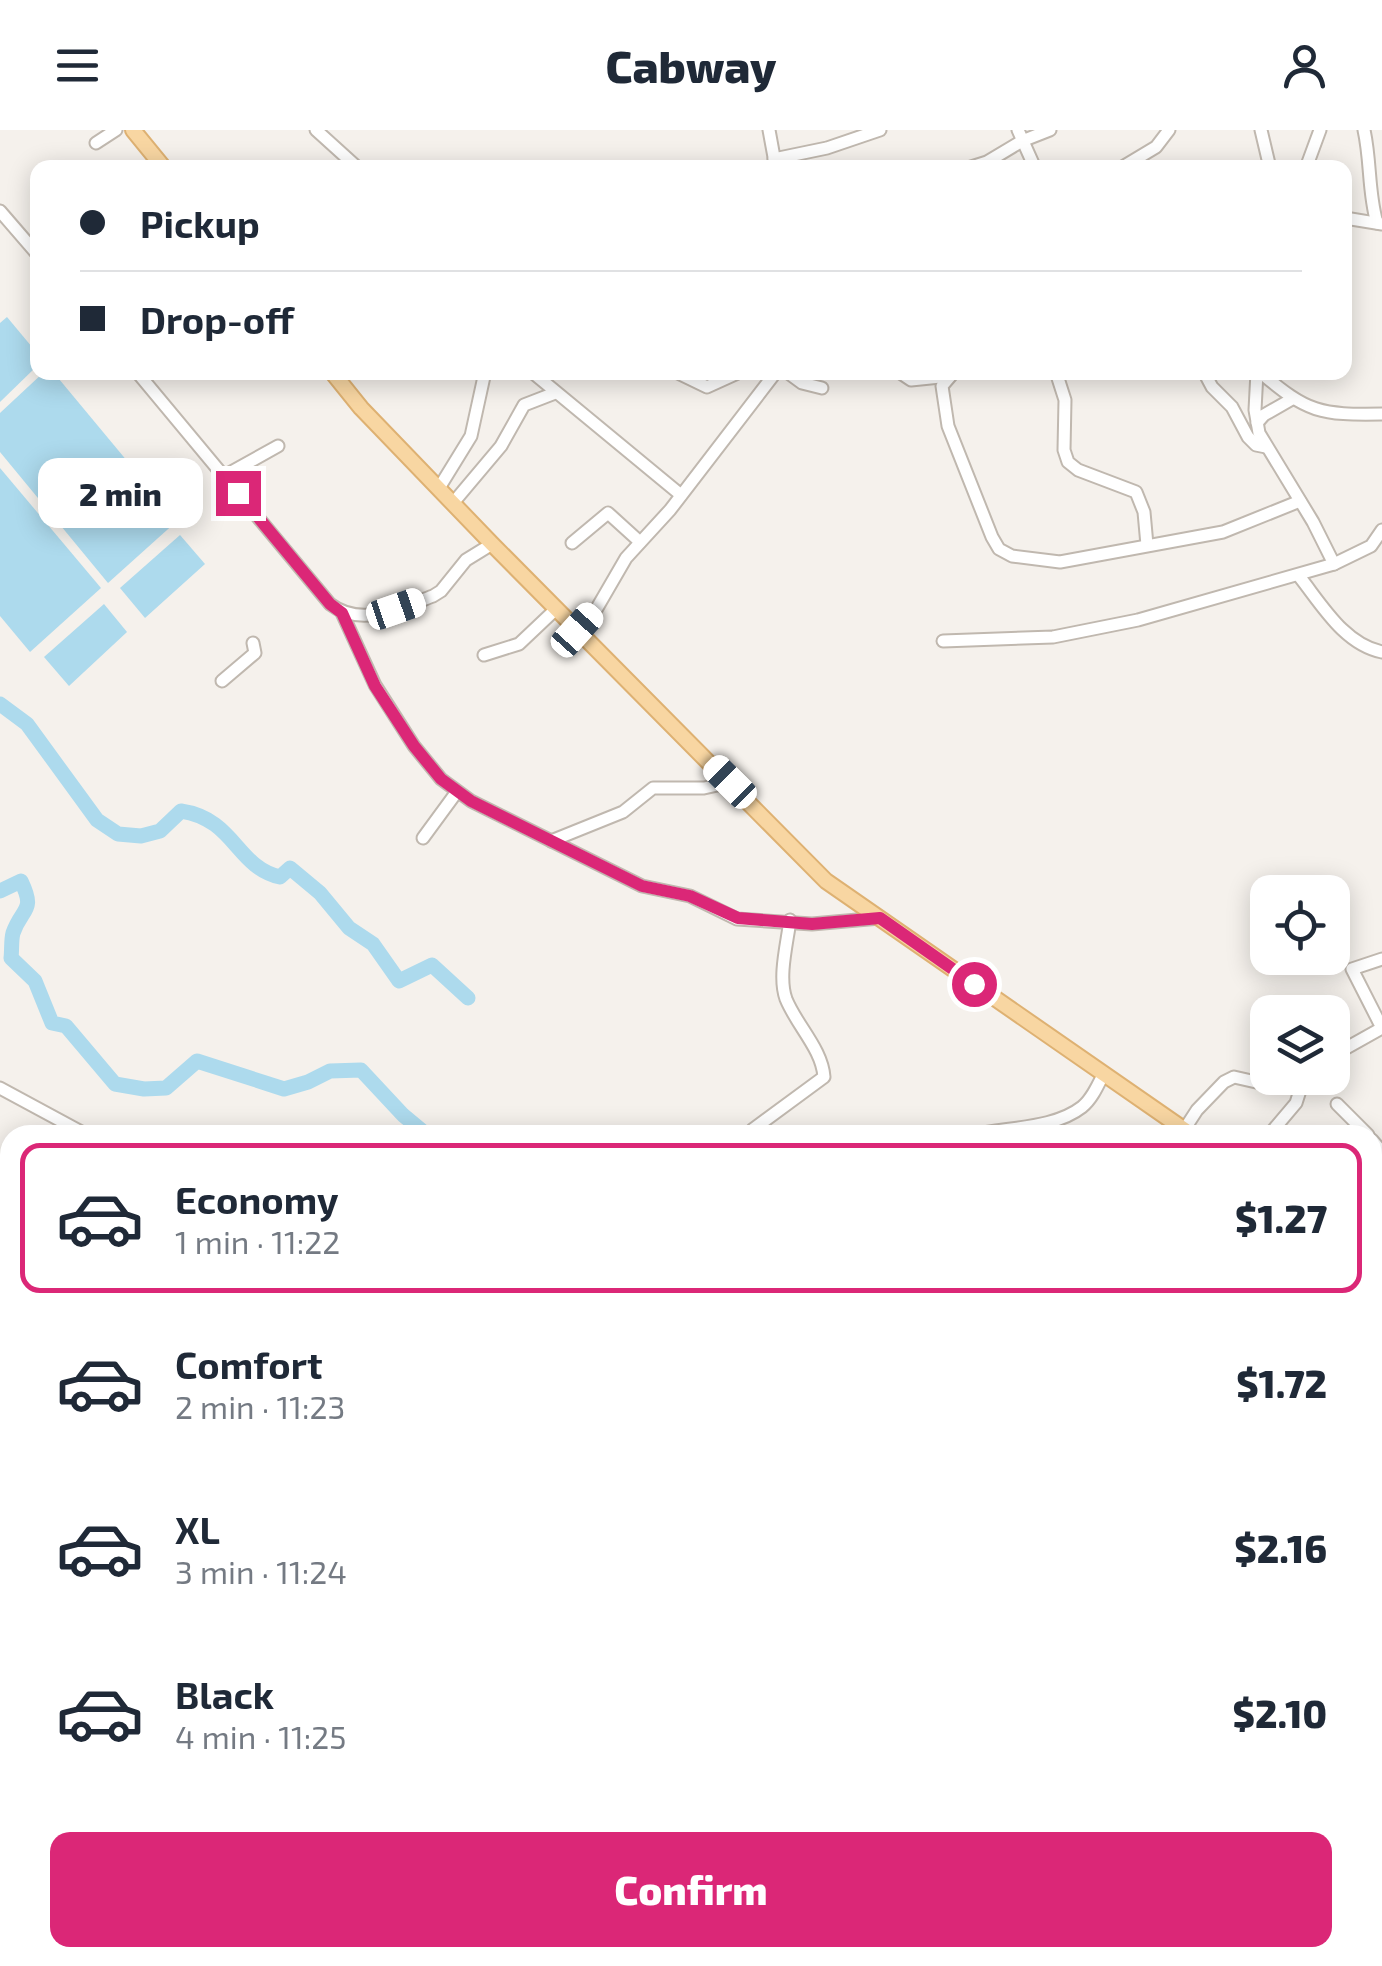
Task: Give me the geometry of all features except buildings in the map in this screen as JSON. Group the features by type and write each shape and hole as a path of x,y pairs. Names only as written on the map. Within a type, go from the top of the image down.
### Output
{"main road":[{"path":"133,130 157,160"},
{"path":"338,380 492,544 826,881 1178,1125"}],"street":[{"path":"96,142 116,130"},
{"path":"316,130 349,160"},
{"path":"769,130 774,160"},
{"path":"783,160 855,134 880,130"},
{"path":"989,160 1020,135 1050,130"},
{"path":"1134,160 1156,147 1169,130"},
{"path":"1261,130 1268,160"},
{"path":"1309,160 1320,130"},
{"path":"1352,219 1380,224 1370,194 1371,164 1364,130"},
{"path":"1020,135 1031,160"},
{"path":"1,213 30,246"},
{"path":"144,380 330,604 342,613 359,617 378,614 433,596 466,560 492,544"},
{"path":"438,488 471,436 482,380"},
{"path":"541,380 681,495"},
{"path":"693,380 708,387 723,380"},
{"path":"577,630 597,608 617,571 770,380"},
{"path":"799,380 822,388"},
{"path":"947,380 942,386 948,426 999,550 1033,561 1060,562 1223,532 1300,501"},
{"path":"1059,380 1065,400 1064,450 1068,462 1078,470 1136,492 1144,512 1147,545"},
{"path":"1208,380 1232,407 1248,437 1256,445 1266,447"},
{"path":"1259,380 1257,423 1266,447 1334,564"},
{"path":"1269,380 1292,399 1318,411 1382,414"},
{"path":"453,503 501,446 524,405 555,393"},
{"path":"1257,423 1292,399"},
{"path":"224,476 278,446"},
{"path":"572,544 608,513 640,542"},
{"path":"943,641 1086,632 1334,564 1370,546 1382,530"},
{"path":"1370,546 1382,555"},
{"path":"1299,576 1350,636 1362,646 1382,652"},
{"path":"484,654 518,644 556,609"},
{"path":"342,613 385,701 414,746 456,792 642,886 690,896 738,918 812,924 880,918"},
{"path":"222,680 236,663 256,653 253,643"},
{"path":"551,840 624,812 653,788 704,788 730,782"},
{"path":"423,838 456,792"},
{"path":"759,1125 824,1077 820,1058 802,1032 782,986 790,920"},
{"path":"1350,1046 1382,1028 1352,969 1380,964"},
{"path":"1029,1125 1072,1113 1090,1098 1104,1074"},
{"path":"1191,1125 1197,1110 1224,1082 1234,1077 1250,1081"},
{"path":"0,1088 68,1125"},
{"path":"1277,1125 1298,1095"},
{"path":"1338,1104 1358,1125"}],"water":[{"path":"7,317 30,345 30,373 0,402 0,323"},
{"path":"35,380 60,380 177,521 108,583 0,452 0,413"},
{"path":"0,468 101,588 30,652 0,616"},
{"path":"180,535 205,564 145,618 120,588"},
{"path":"104,604 127,632 69,686 44,657"}],"waterway":[{"path":"0,704 27,724 97,820 118,834 141,836 160,831 181,811 199,816 213,823 265,872 280,877 290,868 320,893 349,928 373,944 399,981 432,965 468,998"},
{"path":"0,891 21,881 27,899 13,933 11,958 35,981 52,1023 66,1026 115,1084 166,1088 197,1061 284,1089 330,1071 361,1070 415,1125"}],"route":[{"path":"238,493 330,604 342,613 375,686 414,746 456,792 642,886 690,896 738,918 812,924 880,918 974,984"}]}
